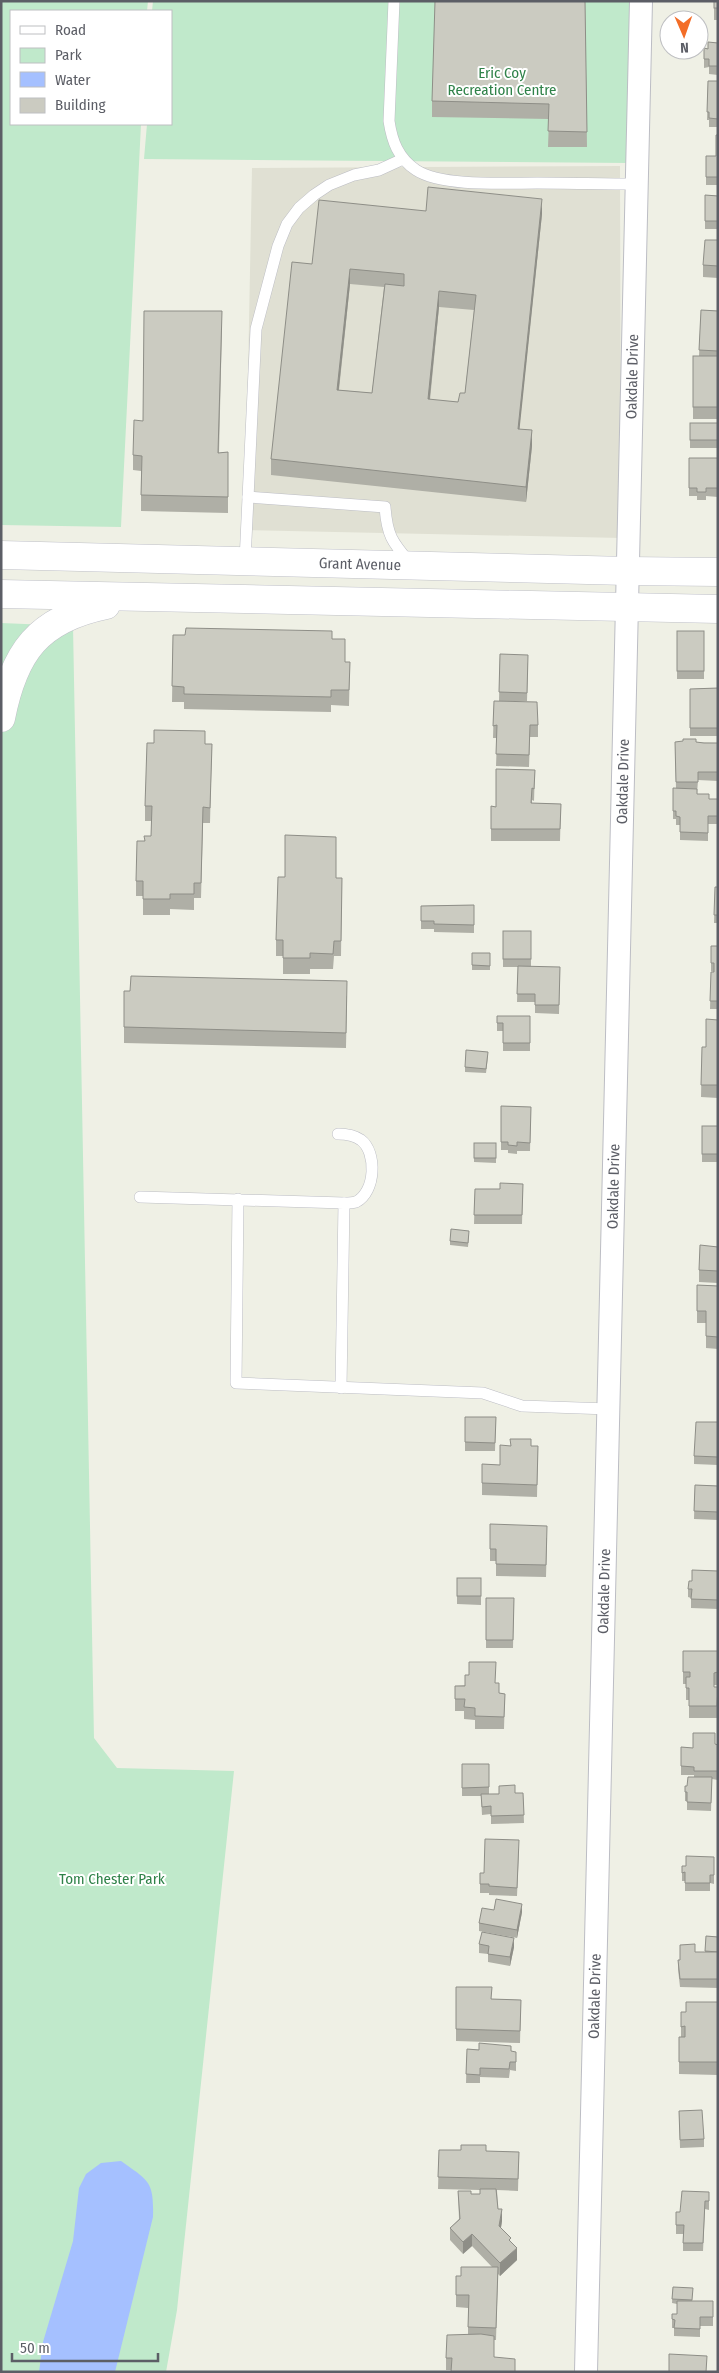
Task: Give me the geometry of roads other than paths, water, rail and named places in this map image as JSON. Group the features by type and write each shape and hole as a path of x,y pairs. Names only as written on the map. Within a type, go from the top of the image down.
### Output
{"main road":[{"name":"Grant Avenue","path":"1,555 628,572 718,572"},
{"path":"1,594 718,609"},
{"path":"1,718 7,686 16,666 30,646 47,628 62,618 84,609 144,598"}],"street":[{"name":"Oakdale Drive","path":"586,2372 641,1"}],"lane":[{"path":"394,1 389,122 394,145 404,159 417,171 430,176 469,182 636,184"},
{"path":"245,561 256,329 278,246 287,224 299,208 329,185 354,175 379,170 404,159"},
{"path":"248,497 384,507 386,529 392,543 412,565"},
{"path":"140,1197 356,1202 367,1193 372,1178 370,1149 360,1139 350,1135 338,1134"},
{"path":"238,1199 236,1383 483,1393 522,1406 609,1409"},
{"path":"340,1388 344,1203"}],"water":[{"path":"121,2161 148,2183 151,2189 153,2217 115,2372 39,2372 43,2342 73,2241 79,2188 86,2174 101,2163"}],"park label":[{"name":"Eric Coy Recreation Centre","path":"502,82"},
{"name":"Tom Chester Park","path":"112,1879"}]}
